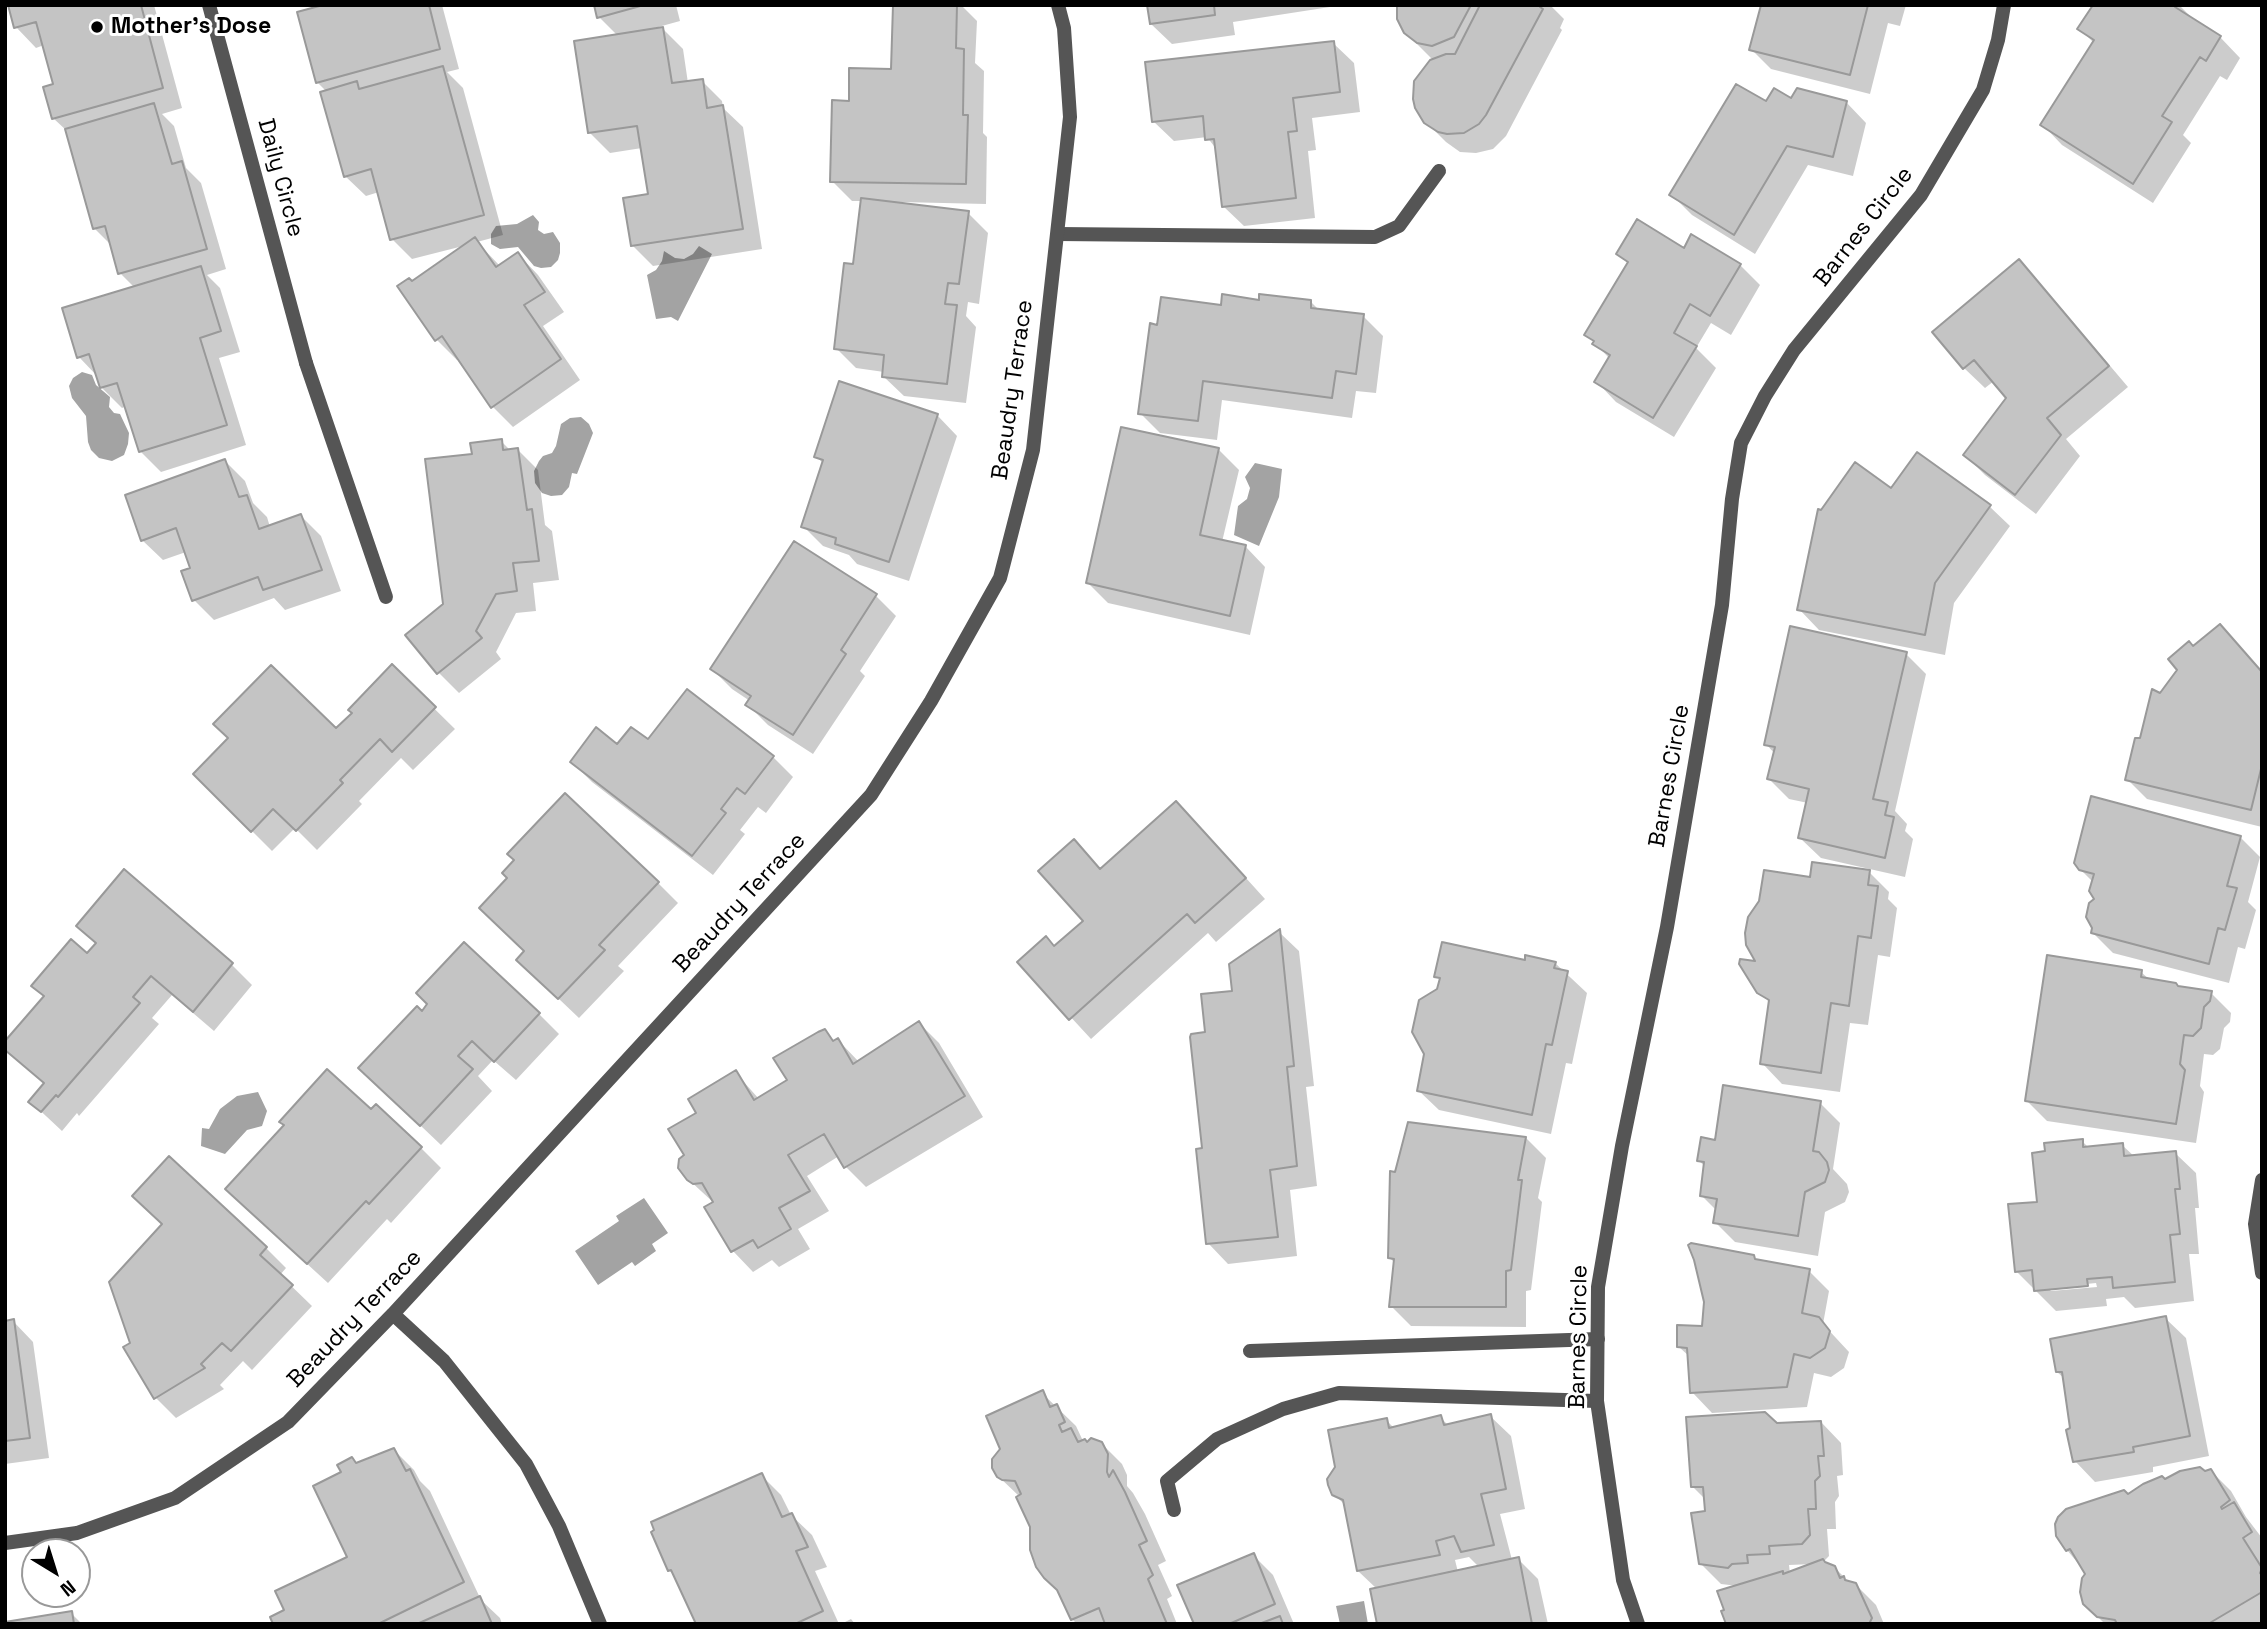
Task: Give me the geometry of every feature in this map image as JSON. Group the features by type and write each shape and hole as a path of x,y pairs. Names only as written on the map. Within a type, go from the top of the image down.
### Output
{"street":[{"name":"Daily Circle","path":"209,5 306,363 386,597"},
{"name":"Beaudry Terrace","path":"5,1544 77,1533 175,1498 288,1422 393,1314 871,795 931,701 1000,578 1033,450 1070,117 1064,28 1058,5"},
{"name":"Barnes Circle","path":"1638,1624 1623,1580 1597,1401 1598,1287 1622,1146 1667,927 1722,605 1732,499 1741,443 1765,396 1794,351 1921,195 1983,90 1998,40 2004,5"},
{"path":"1058,234 1375,236 1399,226 1439,171"},
{"path":"2262,1180 2255,1224 2262,1273"},
{"path":"393,1314 444,1361 526,1464 559,1526 600,1624"},
{"path":"1250,1350 1598,1339"},
{"path":"1174,1510 1167,1481 1217,1439 1283,1409 1339,1393 1597,1401"}],"shaded area":[{"path":"533,215 539,222 538,230 544,234 553,232 560,243 558,260 551,267 534,266 518,247 500,249 491,244 491,234 496,226 517,224"},
{"path":"699,246 712,254 678,321 671,317 656,319 647,275 656,270 664,251 675,258 684,259 693,254"},
{"path":"82,372 92,375 96,385 110,397 109,407 114,413 120,414 129,433 124,455 112,461 99,458 91,450 86,416 72,398 69,386 73,378"},
{"path":"581,417 589,424 593,433 577,474 572,473 569,487 562,495 542,493 535,483 534,471 539,461 543,456 552,453 561,424 570,418"},
{"path":"1255,463 1282,469 1279,497 1259,546 1234,535 1238,506 1247,499 1250,488 1245,477"},
{"path":"258,1092 267,1111 262,1126 247,1130 225,1154 201,1146 202,1128 209,1129 220,1109 237,1096"},
{"path":"644,1198 668,1233 652,1244 656,1251 635,1266 632,1262 598,1285 575,1251 619,1221 616,1216"},
{"path":"1364,1601 1368,1624 1340,1624 1336,1606"}],"building":[{"path":"8,5 141,5 163,88 52,119 43,87 53,84 36,22 14,28"},
{"path":"323,5 429,5 440,49 316,83 297,12"},
{"path":"594,5 644,5 597,18"},
{"path":"893,5 957,5 956,48 964,49 963,115 968,115 966,184 830,182 832,100 849,101 849,68 891,69"},
{"path":"1147,5 1214,5 1215,15 1150,24"},
{"path":"1397,5 1471,5 1454,37 1432,46 1417,43 1404,33 1397,19"},
{"path":"1480,5 1541,5 1543,9 1479,124 1464,133 1438,132 1424,123 1415,108 1414,81 1430,60 1446,54 1455,54"},
{"path":"1761,5 1868,5 1850,75 1749,50"},
{"path":"2093,5 2176,5 2175,7 2221,36 2206,61 2200,57 2162,116 2172,122 2133,184 2040,125 2094,40 2077,29"},
{"path":"663,27 672,83 703,79 707,108 723,105 743,229 631,246 623,198 648,194 637,126 588,133 574,41"},
{"path":"1334,41 1340,92 1293,98 1297,131 1288,132 1296,198 1222,207 1214,139 1205,140 1203,116 1152,122 1145,62"},
{"path":"443,66 484,215 390,240 371,169 344,177 320,92 357,81 359,89"},
{"path":"1736,84 1766,101 1774,88 1791,98 1797,88 1847,101 1833,157 1787,146 1734,235 1669,195"},
{"path":"154,103 172,164 182,161 207,249 118,274 105,226 93,229 65,129"},
{"path":"861,198 969,211 959,284 948,283 945,304 957,305 947,384 882,377 884,355 834,349 844,263 853,264"},
{"path":"1637,219 1684,248 1691,234 1741,264 1710,316 1690,304 1674,333 1697,346 1653,418 1594,382 1610,355 1592,344 1594,341 1584,335 1628,262 1616,254"},
{"path":"475,237 496,267 518,252 545,292 524,305 561,359 491,408 442,336 435,341 397,286 409,278 412,281"},
{"path":"2019,259 2109,366 2047,418 2061,435 2015,495 1963,455 2006,398 1974,360 1963,369 1932,332"},
{"path":"201,266 221,331 200,338 227,425 139,452 117,383 100,388 89,354 77,358 62,308"},
{"path":"1222,294 1259,300 1259,294 1311,300 1311,308 1364,314 1356,374 1336,371 1332,398 1203,381 1198,421 1138,414 1150,323 1157,325 1161,297 1221,305"},
{"path":"839,381 938,414 889,562 835,544 836,538 801,527 823,460 814,457"},
{"path":"1121,427 1219,448 1200,535 1246,545 1230,616 1086,583"},
{"path":"502,439 503,450 518,448 527,510 532,509 539,561 513,563 517,591 496,594 476,631 482,638 437,674 405,635 443,604 425,459 472,454 470,443"},
{"path":"1917,452 1991,505 1935,583 1925,635 1797,610 1818,509 1821,510 1855,462 1891,488"},
{"path":"225,459 239,497 247,495 259,529 301,514 322,570 263,590 258,577 192,601 181,571 190,568 176,528 141,541 125,495"},
{"path":"794,541 877,594 841,650 846,654 793,735 745,705 751,696 710,669"},
{"path":"2220,624 2262,672 2262,765 2251,810 2125,780 2135,738 2140,738 2152,689 2160,693 2177,670 2168,659 2189,641 2193,646"},
{"path":"1790,626 1907,652 1873,799 1888,802 1885,815 1894,817 1885,858 1798,838 1809,789 1767,779 1775,747 1764,745"},
{"path":"392,664 436,707 392,752 380,739 340,780 343,783 296,831 273,809 251,832 193,774 228,738 213,724 271,665 336,728 352,713 348,710"},
{"path":"687,689 774,756 745,794 737,788 721,809 726,813 692,856 570,762 596,727 617,744 631,727 648,739"},
{"path":"565,793 659,882 599,945 605,950 558,999 516,960 524,951 479,908 507,878 502,873 514,860 507,854"},
{"path":"2091,796 2241,836 2227,886 2237,888 2225,930 2218,928 2209,964 2091,933 2092,928 2086,917 2089,903 2094,899 2089,891 2094,874 2079,870 2074,863"},
{"path":"1176,801 1246,878 1195,923 1187,914 1069,1020 1017,962 1046,936 1054,946 1083,921 1038,871 1074,839 1100,869"},
{"path":"1812,862 1870,870 1868,885 1878,886 1871,938 1858,936 1849,1006 1831,1003 1821,1073 1760,1064 1769,1000 1757,993 1739,964 1740,959 1755,961 1746,945 1745,933 1748,917 1759,901 1764,870 1810,877"},
{"path":"124,869 233,963 193,1012 151,976 133,997 140,1003 58,1097 56,1095 41,1112 28,1102 44,1083 5,1050 5,1041 44,996 31,986 71,939 87,953 96,943 76,926"},
{"path":"1280,929 1294,1066 1287,1067 1297,1166 1270,1170 1278,1237 1206,1244 1196,1149 1202,1148 1190,1037 1191,1034 1205,1032 1201,994 1232,991 1229,964"},
{"path":"464,942 540,1013 494,1062 472,1041 458,1056 473,1069 420,1126 358,1068 417,1006 422,1011 427,1004 416,993"},
{"path":"1442,942 1525,960 1525,955 1556,962 1554,968 1568,971 1552,1045 1546,1044 1532,1115 1417,1091 1424,1054 1412,1032 1419,1000 1437,989 1440,978 1434,977"},
{"path":"2047,955 2142,970 2141,977 2212,991 2210,1001 2204,1007 2201,1028 2193,1036 2184,1035 2180,1064 2185,1070 2176,1124 2025,1101"},
{"path":"919,1021 965,1096 844,1168 824,1134 788,1155 810,1191 779,1208 791,1229 758,1248 753,1240 731,1252 704,1207 713,1202 702,1183 693,1184 678,1168 679,1159 684,1155 668,1129 696,1113 688,1099 736,1070 754,1100 787,1080 773,1058 825,1029 833,1041 838,1038 853,1064"},
{"path":"327,1069 371,1109 376,1104 422,1147 369,1204 366,1201 307,1264 225,1189 284,1125 279,1122"},
{"path":"1723,1085 1821,1101 1813,1151 1819,1152 1827,1162 1829,1170 1825,1182 1805,1192 1798,1236 1713,1223 1717,1199 1700,1196 1704,1162 1697,1161 1701,1137 1715,1140"},
{"path":"1408,1122 1526,1137 1518,1180 1522,1180 1511,1270 1506,1271 1506,1307 1389,1307 1394,1259 1388,1258 1390,1171 1395,1172"},
{"path":"2083,1139 2083,1147 2123,1143 2124,1156 2176,1151 2180,1189 2175,1189 2180,1234 2170,1235 2175,1282 2113,1288 2112,1277 2087,1279 2088,1286 2034,1291 2032,1270 2015,1272 2008,1204 2037,1202 2032,1153 2045,1151 2044,1143"},
{"path":"169,1156 267,1247 260,1255 293,1285 231,1351 222,1343 201,1364 205,1368 154,1399 123,1347 130,1343 109,1282 162,1224 132,1196"},
{"path":"1691,1243 1810,1269 1802,1313 1819,1317 1830,1331 1825,1348 1810,1358 1794,1354 1787,1387 1690,1393 1687,1348 1677,1347 1677,1325 1702,1326 1704,1302 1688,1245"},
{"path":"2166,1316 2190,1436 2133,1447 2134,1452 2073,1462 2066,1430 2070,1428 2062,1372 2056,1372 2050,1339"},
{"path":"14,1319 30,1438 5,1441 5,1321"},
{"path":"1043,1390 1050,1407 1057,1404 1065,1422 1059,1425 1062,1432 1071,1428 1078,1442 1085,1439 1087,1442 1091,1438 1102,1442 1108,1454 1109,1477 1113,1470 1147,1541 1139,1545 1153,1575 1148,1579 1167,1624 1105,1624 1099,1608 1071,1620 1057,1590 1036,1567 1030,1550 1030,1527 1016,1497 1021,1494 1015,1481 1002,1480 992,1468 992,1459 1000,1449 986,1416"},
{"path":"1765,1412 1777,1423 1821,1421 1824,1456 1818,1456 1820,1476 1815,1481 1816,1509 1808,1509 1810,1535 1802,1544 1769,1546 1770,1554 1747,1555 1748,1563 1732,1564 1728,1568 1699,1564 1691,1513 1705,1511 1703,1487 1691,1487 1686,1417"},
{"path":"1491,1414 1506,1489 1481,1494 1494,1545 1461,1552 1454,1536 1436,1541 1440,1555 1357,1571 1343,1500 1332,1495 1328,1485 1327,1479 1335,1467 1328,1430 1387,1418 1389,1428 1441,1415 1444,1425"},
{"path":"394,1448 406,1471 410,1469 464,1582 378,1624 273,1624 270,1617 284,1610 275,1591 347,1557 313,1486 341,1472 337,1465 352,1457 356,1463"},
{"path":"2200,1467 2205,1471 2211,1469 2230,1500 2222,1509 2234,1502 2252,1532 2243,1538 2262,1568 2262,1592 2208,1624 2117,1624 2115,1620 2097,1617 2083,1604 2080,1592 2085,1574 2070,1549 2066,1551 2056,1536 2055,1524 2058,1517 2066,1509 2124,1490 2128,1494 2162,1476 2165,1479 2180,1471"},
{"path":"762,1473 782,1517 792,1513 808,1547 796,1551 823,1611 795,1624 696,1624 671,1570 668,1571 651,1532 654,1530 651,1522"},
{"path":"1254,1553 1275,1604 1229,1624 1194,1624 1177,1585"},
{"path":"1519,1557 1532,1624 1377,1624 1370,1589"},
{"path":"1823,1559 1835,1566 1840,1578 1844,1576 1845,1580 1856,1583 1872,1618 1869,1624 1726,1624 1717,1591 1783,1571 1783,1574"},
{"path":"480,1596 492,1624 417,1624"},
{"path":"72,1611 74,1624 5,1622"},
{"path":"1280,1616 1283,1624 1259,1624"}],"place":[{"name":"Mother's Dose","path":"97,27"}]}
